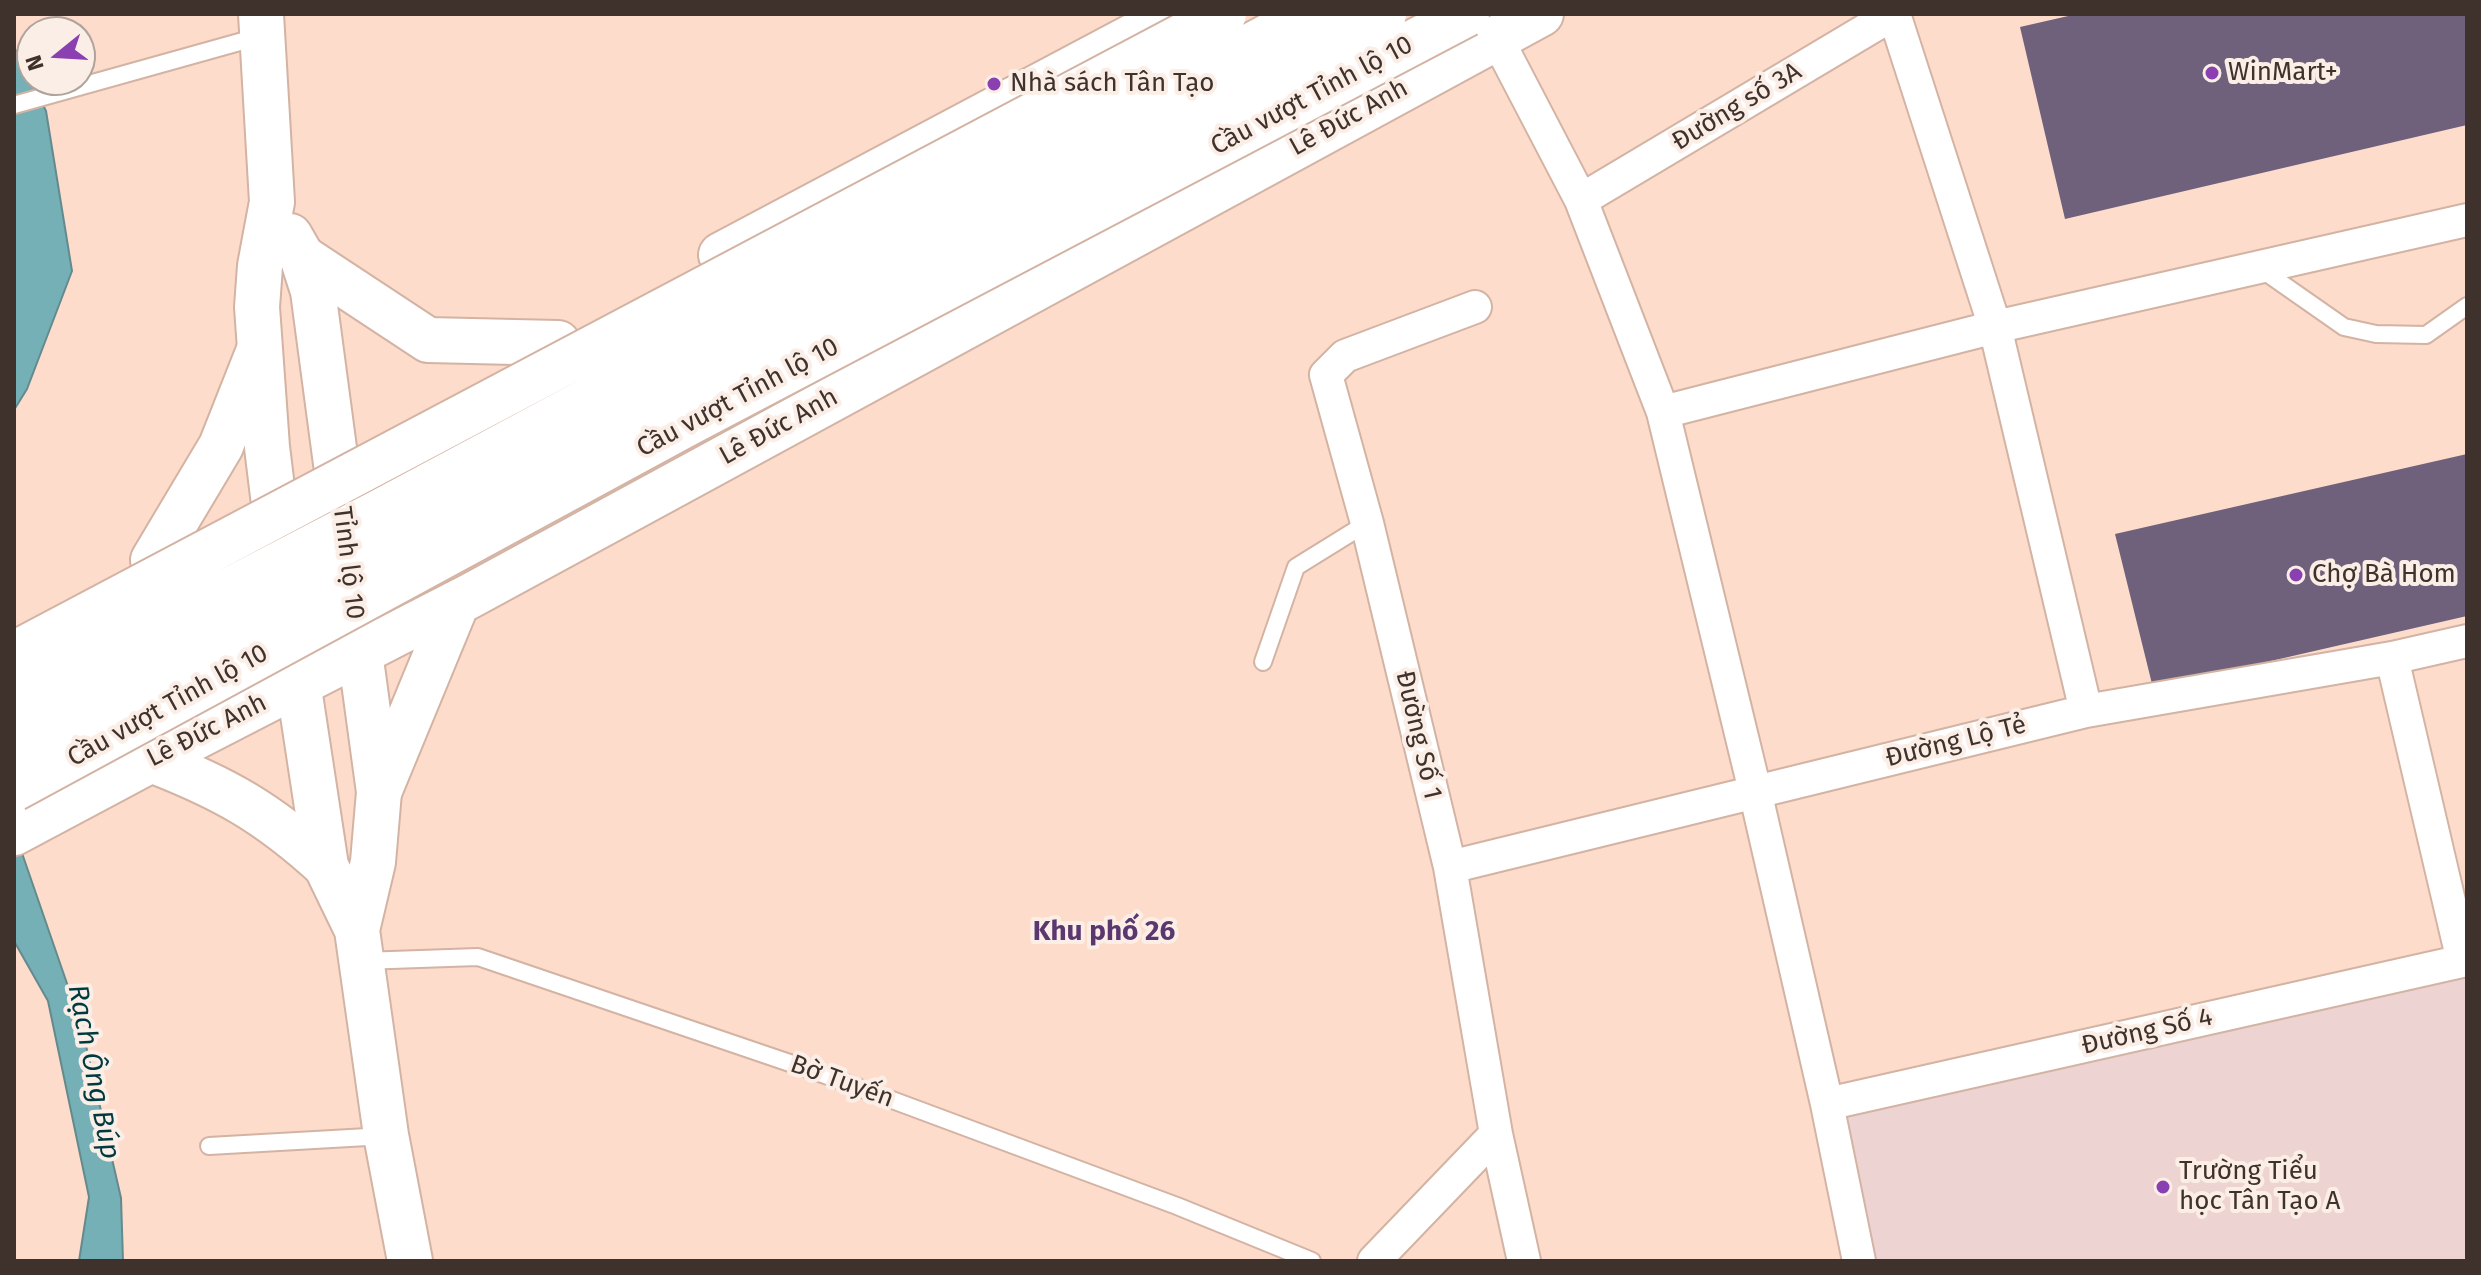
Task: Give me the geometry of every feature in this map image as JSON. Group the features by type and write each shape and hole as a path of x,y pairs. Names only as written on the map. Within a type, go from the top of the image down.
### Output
{"main road":[{"path":"14,630 273,498 890,164 1175,14"},
{"path":"14,654 1224,14"},
{"path":"14,702 381,511 1310,14"},
{"name":"Cầu vượt Tỉnh lộ 10","path":"14,745 1223,96 1384,14"},
{"name":"Lê Đức Anh","path":"14,833 457,603 973,322 1481,26 1541,14"},
{"name":"Tỉnh lộ 10","path":"262,25 272,202 260,266 257,307 273,498 326,866 358,946 386,1135 410,1261"},
{"name":"Cầu vượt Tỉnh lộ 10","path":"14,789 687,424 1481,26"},
{"path":"890,164 884,200 886,227 905,272 922,291 973,322"},
{"name":"Tỉnh lộ 10","path":"272,202 302,257 313,291 379,792 373,862 358,946"},
{"path":"302,257 428,340 569,337"},
{"path":"569,337 572,393 578,418 590,443 605,460 660,493"},
{"path":"153,560 221,446 259,350"},
{"path":"85,594 132,650 142,672 148,697 151,760 200,778 235,796 271,818 326,866"},
{"path":"379,792 457,603"}],"street":[{"path":"1894,14 1995,327 2086,711"},
{"name":"Đường số 3A","path":"1581,200 1894,14"},
{"path":"1481,26 1581,200 1663,412 1755,791 1827,1104 1859,1261"},
{"path":"1663,412 1995,327 2467,220"},
{"name":"Đường Số 1","path":"1475,307 1345,356 1326,375 1367,523 1450,867 1496,1134 1524,1261"},
{"name":"Đường Lộ Tẻ","path":"1450,867 2086,711 2392,658 2467,641"},
{"path":"2392,658 2465,960"},
{"name":"Đường Số 4","path":"1827,1104 2465,960"},
{"path":"1374,1261 1496,1134"}],"lane":[{"path":"14,105 262,25"},
{"path":"2260,269 2344,327 2376,334 2426,335 2467,306"},
{"path":"1263,662 1296,567 1367,523"},
{"name":"Bờ Tuyến","path":"358,946 478,957 825,1075 1177,1206 1312,1261"},
{"path":"209,1146 386,1135"}],"shaded area":[{"name":"Trường Tiểu học Tân Tạo A","path":"2467,975 2467,1261 1874,1261 1844,1113"}],"water":[{"path":"14,47 16,96 38,96 46,111 72,271 27,389 14,410"},
{"name":"Rạch Ông Búp","path":"14,830 81,1024 121,1198 123,1261 79,1261 89,1197 48,1001 14,941"}],"building":[{"path":"2077,14 2467,14 2467,125 2065,219 2020,27"},
{"name":"Chợ Bà Hom","path":"2467,454 2467,616 2153,688 2115,534"}],"place":[{"name":"WinMart+","path":"2212,73"},
{"name":"Nhà sách Tân Tạo","path":"994,84"},
{"name":"Chợ Bà Hom","path":"2296,575"},
{"name":"Trường Tiểu học Tân Tạo A","path":"2163,1187"}],"district":[{"name":"Khu phố 26","path":"1104,932"}]}
